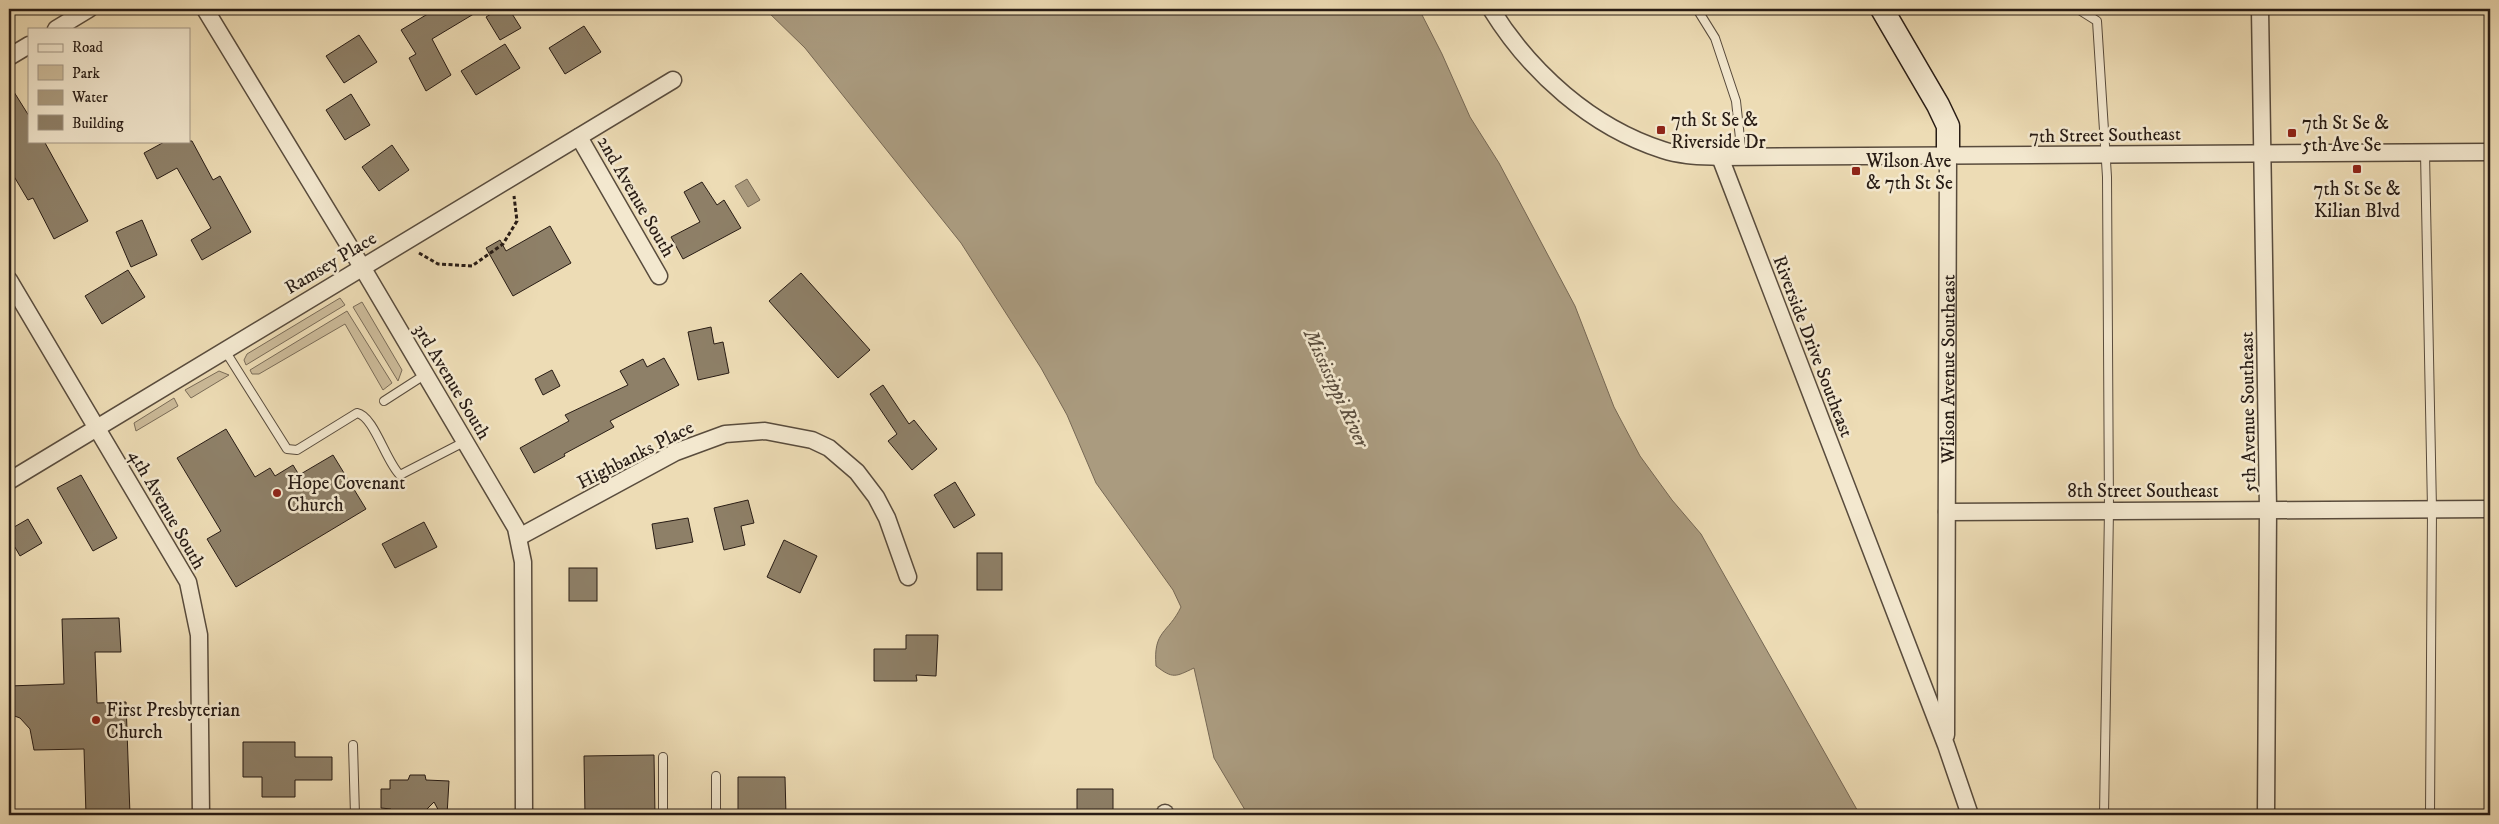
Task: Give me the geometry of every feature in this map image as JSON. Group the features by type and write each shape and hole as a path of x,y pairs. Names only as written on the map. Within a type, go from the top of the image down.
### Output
{"street":[{"path":"58,28 89,9"},
{"name":"3rd Avenue South","path":"205,9 513,520 519,537 522,562 524,815"},
{"path":"1491,9 1516,44 1545,77 1606,125 1664,150 1690,156 1720,157"},
{"name":"Wilson Avenue Southeast","path":"1882,9 1948,126 1946,745"},
{"name":"5th Avenue Southeast","path":"2260,9 2268,509 2266,815"},
{"path":"9,57 28,46"},
{"name":"Ramsey Place","path":"9,481 673,80"},
{"name":"2nd Avenue South","path":"579,137 659,276"},
{"name":"7th Street Southeast","path":"1720,157 2490,152"},
{"name":"Riverside Drive Southeast","path":"1720,157 1946,745 1970,815"},
{"name":"4th Avenue South","path":"9,280 183,570 192,592 200,657 201,815"},
{"name":"Highbanks Place","path":"519,537 676,452 726,434 765,431 812,440 829,448 857,472 876,497 908,577"},
{"name":"8th Street Southeast","path":"1947,512 2490,509"}],"lane":[{"path":"1697,9 1715,38 1736,101 1742,157"},
{"path":"2078,9 2097,21 2106,154 2109,510 2104,815"},
{"path":"2425,152 2432,509 2430,815"},
{"path":"224,350 285,447 291,450 297,450 353,414 359,413 369,423 400,475 427,463 466,441"},
{"path":"384,402 426,374"},
{"path":"353,745 356,815"},
{"path":"663,757 663,815"},
{"path":"716,776 716,815"}],"path":[{"path":"408,239 416,252 438,264 472,266 502,244 518,221 514,196"}],"green space":[{"path":"340,298 345,305 246,365 244,360 247,354"},
{"path":"362,302 402,370 398,381 353,307"},
{"path":"347,311 392,383 383,390 345,324 259,374 252,374 250,370"},
{"path":"219,371 229,375 191,398 185,390"},
{"path":"174,398 178,406 136,431 134,423"}],"water":[{"name":"Mississippi River","path":"765,9 1419,9 1442,54 1470,117 1499,163 1575,306 1614,407 1640,456 1672,500 1701,534 1860,815 1248,815 1214,758 1194,668 1178,675 1170,675 1156,666 1159,639 1181,607 1173,590 1096,483 1067,415 1041,368 961,243 805,48"},
{"path":"747,179 760,200 748,207 735,186"}],"building":[{"path":"436,9 482,9 432,39 451,75 426,91 409,58 416,54 401,30"},
{"path":"499,9 509,9 521,28 500,40 486,17"},
{"path":"584,26 601,52 565,74 549,48"},
{"path":"359,35 377,62 344,83 326,56"},
{"path":"505,44 520,68 476,95 461,71"},
{"path":"9,84 28,114 28,142 45,142 88,221 54,239 33,198 28,200 9,168"},
{"path":"351,94 370,125 345,140 326,110"},
{"path":"192,141 213,180 220,176 251,232 202,260 191,240 211,228 177,168 157,179 144,153 164,142"},
{"path":"392,145 409,170 379,191 362,167"},
{"path":"702,182 717,205 724,200 741,228 683,259 671,237 700,222 684,192"},
{"path":"142,220 157,255 131,267 116,232"},
{"path":"550,226 571,263 513,296 486,248 500,240 506,251"},
{"path":"128,270 145,297 102,324 85,296"},
{"path":"801,273 870,350 838,378 769,301"},
{"path":"711,327 714,344 723,342 729,373 698,380 688,332"},
{"path":"664,358 679,385 610,421 614,427 564,454 565,456 534,473 520,448 569,421 565,415 628,385 620,371 643,359 647,367"},
{"path":"552,370 560,386 543,395 535,379"},
{"path":"883,385 909,424 914,420 937,449 912,470 888,441 897,434 870,394"},
{"name":"Hope Covenant Church","path":"226,429 255,477 270,468 275,476 293,465 299,475 333,455 366,509 236,587 207,539 221,531 177,458"},
{"path":"81,475 117,538 93,551 57,488"},
{"path":"955,482 975,515 954,528 934,495"},
{"path":"748,500 754,523 741,526 745,545 724,550 714,508"},
{"path":"688,518 693,542 656,549 652,524"},
{"path":"28,519 42,543 20,556 9,537 9,530"},
{"path":"424,522 437,547 395,568 382,544"},
{"path":"784,540 817,556 800,593 767,577"},
{"path":"977,553 1002,553 1002,590 977,590"},
{"path":"569,568 597,568 597,601 569,601"},
{"name":"First Presbyterian Church","path":"119,618 121,652 95,652 97,703 126,702 130,815 86,815 84,749 34,750 30,729 20,718 9,714 9,686 64,684 62,619"},
{"path":"906,635 938,635 936,676 916,675 917,681 874,681 874,649 906,649"},
{"path":"243,742 295,742 295,757 332,757 332,780 295,780 295,797 262,797 262,777 243,777"},
{"path":"654,755 655,815 585,815 584,756"},
{"path":"410,775 425,775 426,780 449,781 447,815 441,815 434,802 421,815 396,815 391,809 381,808 381,789 390,789 390,780 408,780"},
{"path":"738,777 785,777 786,815 738,815"},
{"path":"1077,789 1113,789 1113,813 1077,815"}],"place":[{"name":"7th St Se & Riverside Dr","path":"1661,130"},
{"name":"7th St Se & 5th Ave Se","path":"2292,133"},
{"name":"7th St Se & Kilian Blvd","path":"2357,169"},
{"name":"Wilson Ave & 7th St Se","path":"1856,171"},
{"name":"Hope Covenant Church","path":"277,493"},
{"name":"First Presbyterian Church","path":"96,720"}]}
